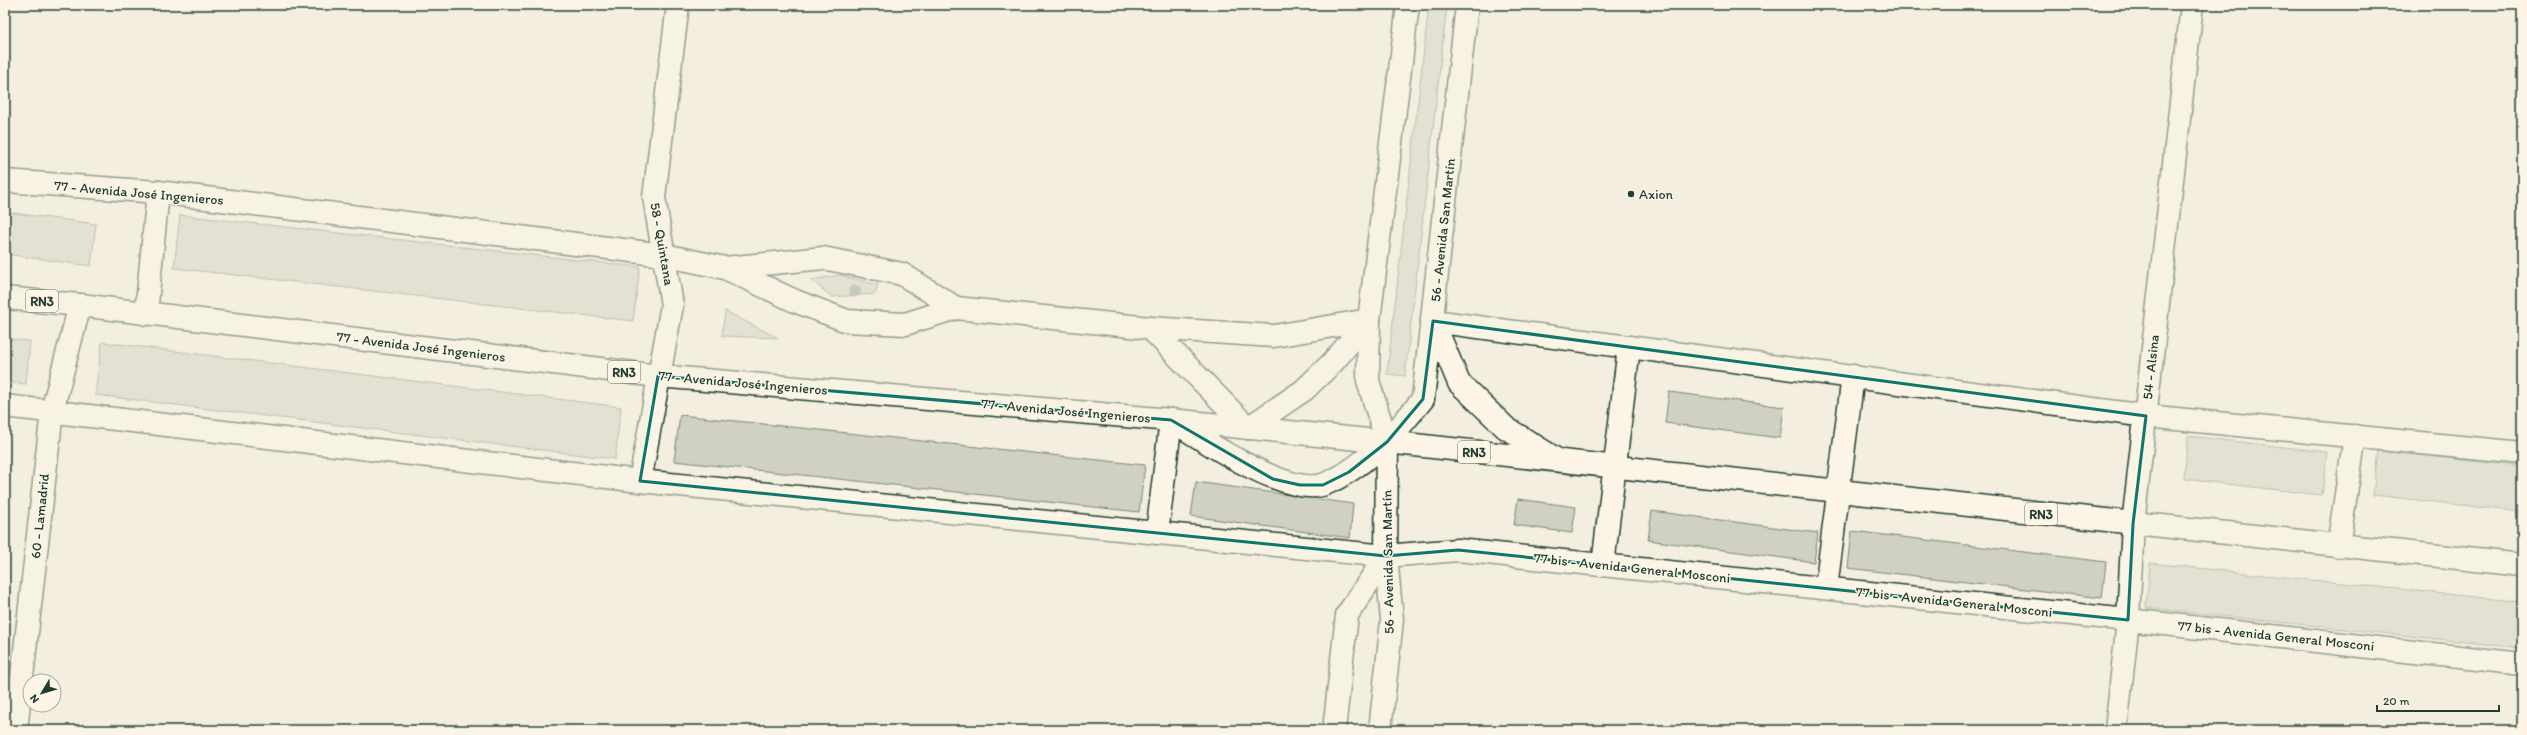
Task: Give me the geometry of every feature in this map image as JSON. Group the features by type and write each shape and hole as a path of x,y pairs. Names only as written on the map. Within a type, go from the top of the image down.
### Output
{"main road":[{"name":"58 - Quintana","path":"640,481 672,305 654,197 678,5"},
{"name":"56 - Avenida San Martín","path":"1380,730 1392,620 1386,556 1387,442 1368,381 1369,320 1408,5"},
{"name":"56 - Avenida San Martín","path":"1387,442 1423,399 1433,321 1467,5"},
{"name":"54 - Alsina","path":"2116,730 2128,620 2133,524 2192,5"},
{"name":"77 - Avenida José Ingenieros","path":"5,181 158,192 664,255 725,268 794,302 847,321 905,324 956,308 1150,328 1274,336 1369,320"},
{"path":"146,314 158,192"},
{"name":"77 - Avenida José Ingenieros","path":"725,268 823,258 902,274 956,308"},
{"name":"77 - Avenida José Ingenieros","path":"5,298 80,305 658,376 1170,420 1387,442"},
{"name":"60 - Lamadrid","path":"16,730 52,411 80,305"},
{"path":"1150,328 1248,428 1304,390 1333,362 1369,320"},
{"path":"1433,321 2146,416 2522,453"},
{"path":"1433,321 1459,383 1506,428 1561,462"},
{"path":"1603,565 1629,347"},
{"path":"1826,588 1853,376"},
{"path":"5,406 640,481 1386,556 1347,615 1334,730"},
{"path":"1157,533 1170,420 1273,479 1300,485 1323,485 1349,472 1387,442"},
{"path":"2338,546 2355,436"},
{"name":"RN3","path":"1387,442 1614,468 2522,565"},
{"name":"77 bis - Avenida General Mosconi","path":"1386,556 1458,550 2128,620 2522,664"}],"highlighted area":[{"path":"1433,321 2146,416 2133,524 2128,620 1458,550 1386,556 640,481 658,376 1171,420 1273,479 1300,485 1323,485 1349,472 1387,442 1423,399"}],"shaded area":[{"path":"1429,5 1447,5 1405,376 1387,374"},
{"path":"5,212 96,224 91,266 5,254"},
{"path":"180,215 640,267 633,321 174,268"},
{"path":"840,275 878,285 875,294 832,297 811,280"},
{"path":"725,311 778,338 722,336"},
{"path":"5,339 30,341 26,384 5,382"},
{"path":"102,342 621,407 615,459 95,395"},
{"path":"1669,392 1784,407 1780,438 1665,423"},
{"path":"680,415 1145,465 1139,512 674,461"},
{"path":"2188,436 2327,452 2322,495 2184,479"},
{"path":"2378,450 2522,467 2522,512 2373,495"},
{"path":"1196,482 1353,504 1350,538 1191,516"},
{"path":"1518,499 1576,507 1572,533 1514,525"},
{"path":"1652,511 1818,533 1814,562 1648,540"},
{"path":"1852,531 2106,562 2102,598 1848,568"},
{"path":"2150,563 2522,602 2522,648 2146,608"}],"place":[{"name":"Axion","path":"1631,194"}]}
